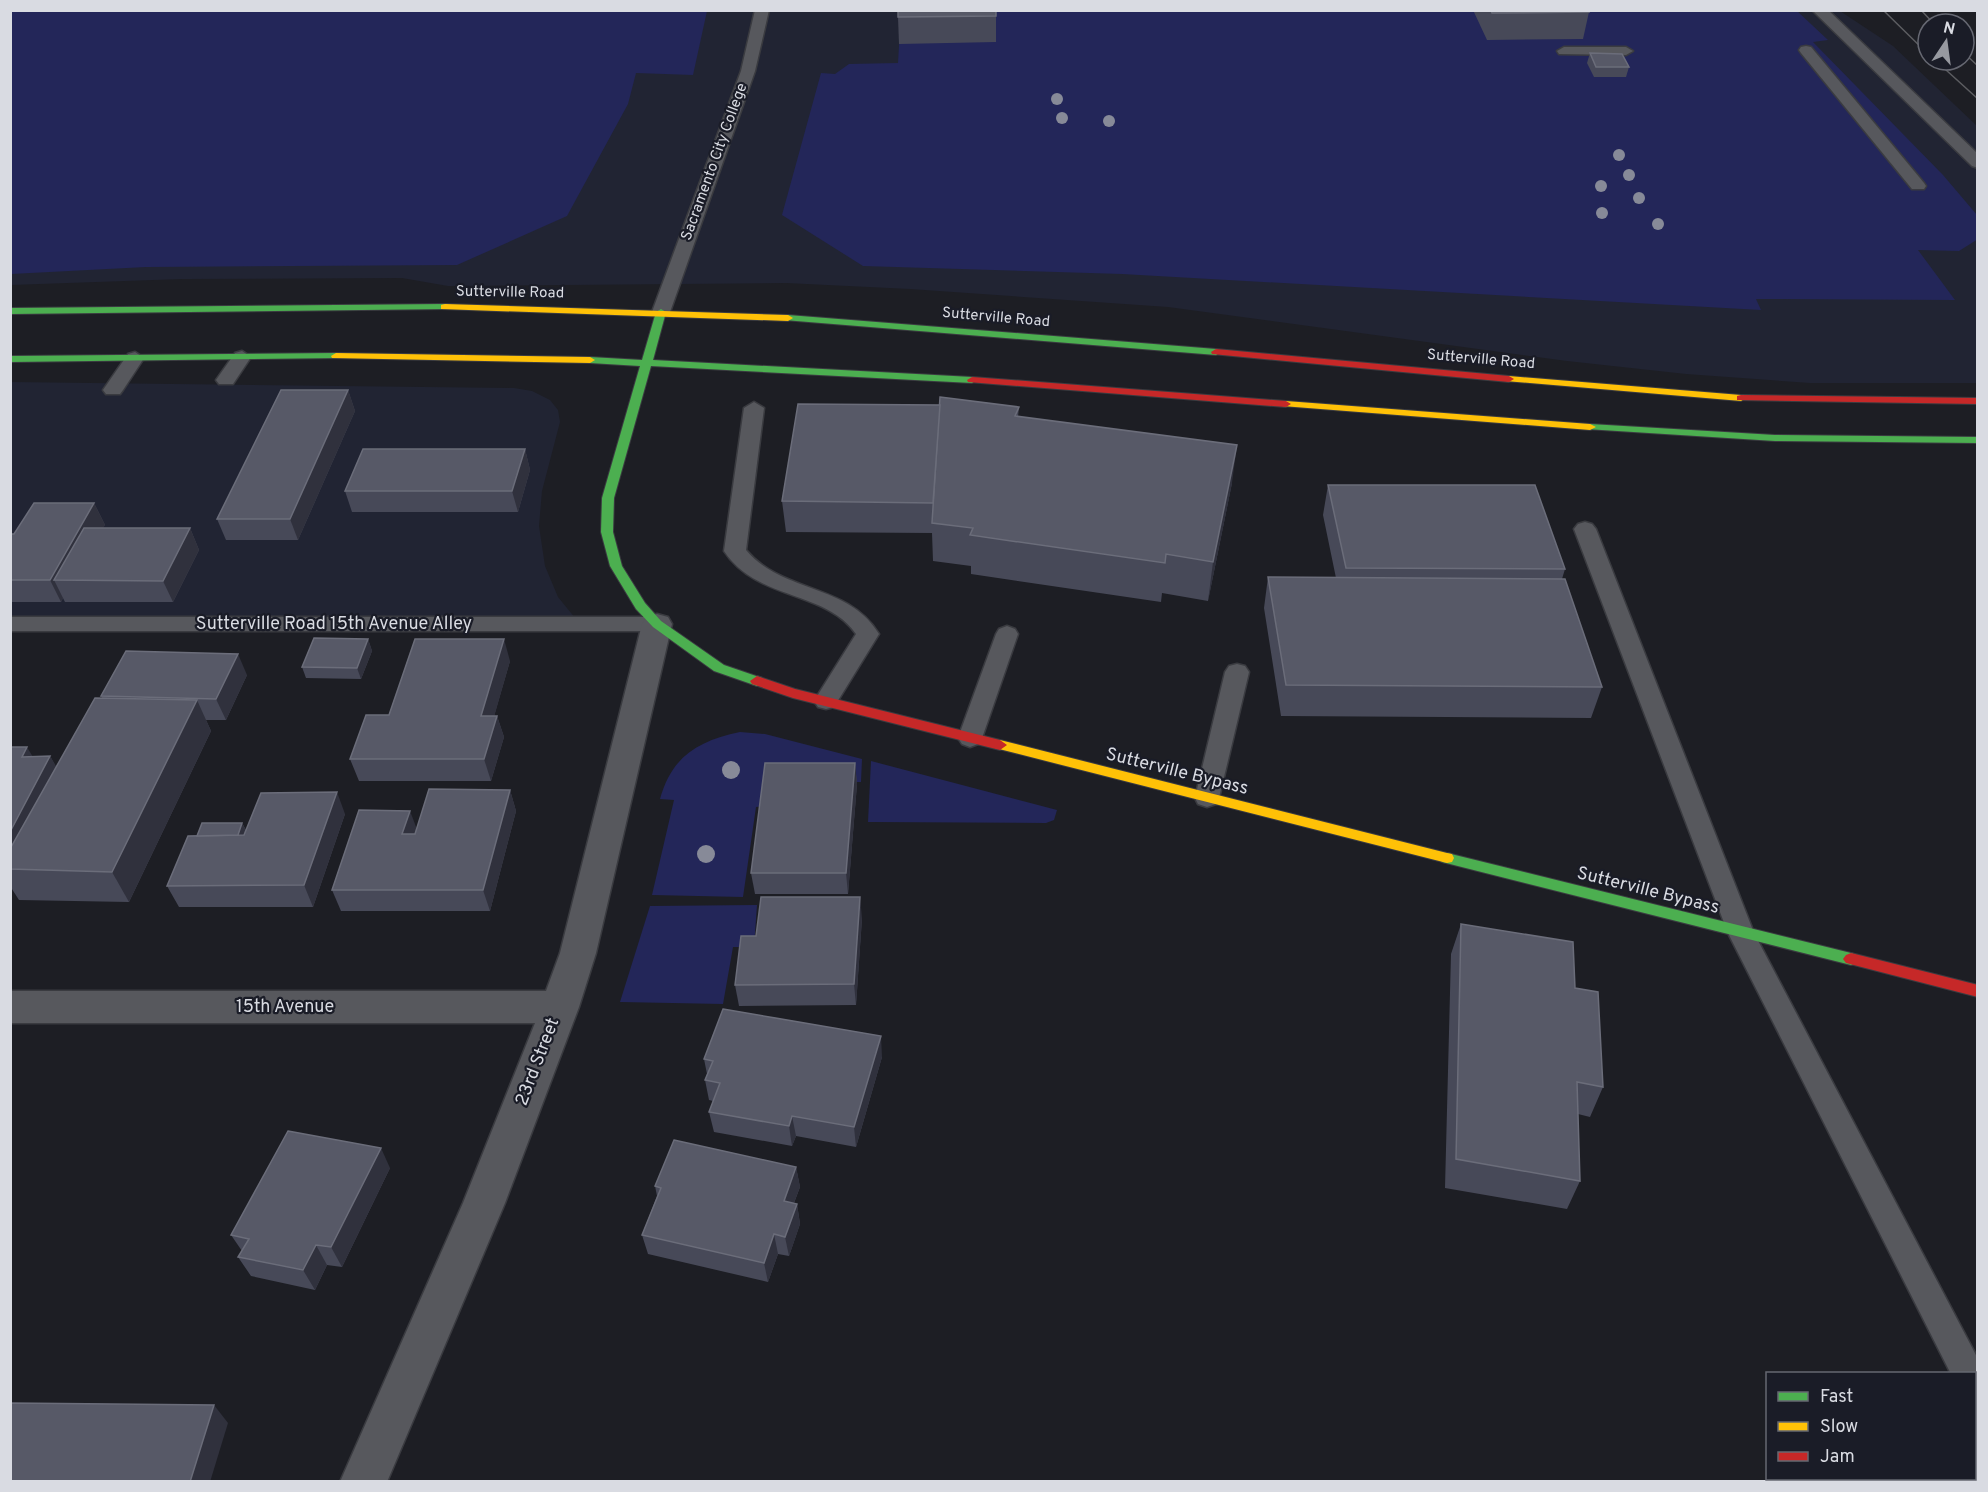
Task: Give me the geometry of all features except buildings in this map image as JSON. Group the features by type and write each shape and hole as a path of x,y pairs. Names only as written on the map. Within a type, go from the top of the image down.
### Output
{"main road":[{"name":"Sutterville Road","path":"10,311 431,307 661,312 838,321 1632,390 1779,400 1977,401"},
{"name":"Sutterville Bypass","path":"661,312 608,498 607,532 616,566 640,606 657,624 719,668 826,701 970,738 1977,991"},
{"path":"11,360 242,357 648,361 988,381 1526,423 1775,438 1977,440"}],"street":[{"name":"23rd Street","path":"363,1482 483,1203 560,1007 578,953 657,624"},
{"name":"15th Avenue","path":"10,1007 560,1007"}],"lane":[{"name":"Sacramento City College","path":"661,312 748,71 762,10"},
{"path":"1819,10 1977,163"},
{"path":"1806,50 1918,186"},
{"path":"1564,51 1626,51"},
{"path":"226,380 242,357"},
{"path":"113,390 135,358"},
{"path":"754,408 735,551 739,560 764,576 855,615 868,634 826,701"},
{"path":"1585,529 1741,933 1967,1372"},
{"name":"Sutterville Road 15th Avenue Alley","path":"10,624 657,624"},
{"path":"970,738 1007,634"},
{"path":"1206,798 1237,672"}],"shaded area":[{"path":"11,10 707,11 693,75 636,73 628,104 567,216 457,265 146,267 11,274"},
{"path":"1796,10 1828,40 1813,42 1943,175 1977,215 1978,239 1959,251 1918,250 1955,300 1756,299 1761,310 1122,274 863,266 782,215 821,73 835,74 849,64 898,63 901,11"},
{"path":"10,11 1840,11 1893,46 1916,68 1916,72 1920,72 1977,126 1977,383 1810,383 1686,374 1567,361 1168,307 910,289 786,283 448,286 402,278 182,279 11,285"},
{"path":"10,382 514,388 532,391 550,400 558,410 560,422 542,491 539,526 545,566 558,597 580,624 11,624"},
{"path":"740,732 765,734 862,759 861,782 767,782 764,806 756,807 743,897 652,895 674,800 660,799 665,784 680,761 699,746 711,740"},
{"path":"871,761 1057,810 1054,820 1046,823 868,822"},
{"path":"757,905 754,947 733,947 723,1004 620,1002 650,906"}],"tram line":[{"path":"1883,10 1916,42"},
{"path":"1948,72 1978,99"}],"traffic: fast":[{"path":"10,311 445,307"},
{"path":"661,312 608,498 607,532 616,566 640,606 657,624 719,668 757,681"},
{"path":"788,318 1216,352"},
{"path":"10,359 336,356"},
{"path":"590,360 972,380"},
{"path":"1590,427 1775,438 1978,440"},
{"path":"1447,858 1851,959"}],"traffic: slow":[{"path":"445,307 788,318"},
{"path":"336,356 590,360"},
{"path":"1509,379 1741,398"},
{"path":"1286,404 1590,427"},
{"path":"1000,745 1447,858"}],"traffic: jam":[{"path":"1216,352 1509,379"},
{"path":"972,380 1286,404"},
{"path":"1741,398 1978,401"},
{"path":"757,681 793,693 1000,745"},
{"path":"1851,959 1978,991"}]}
